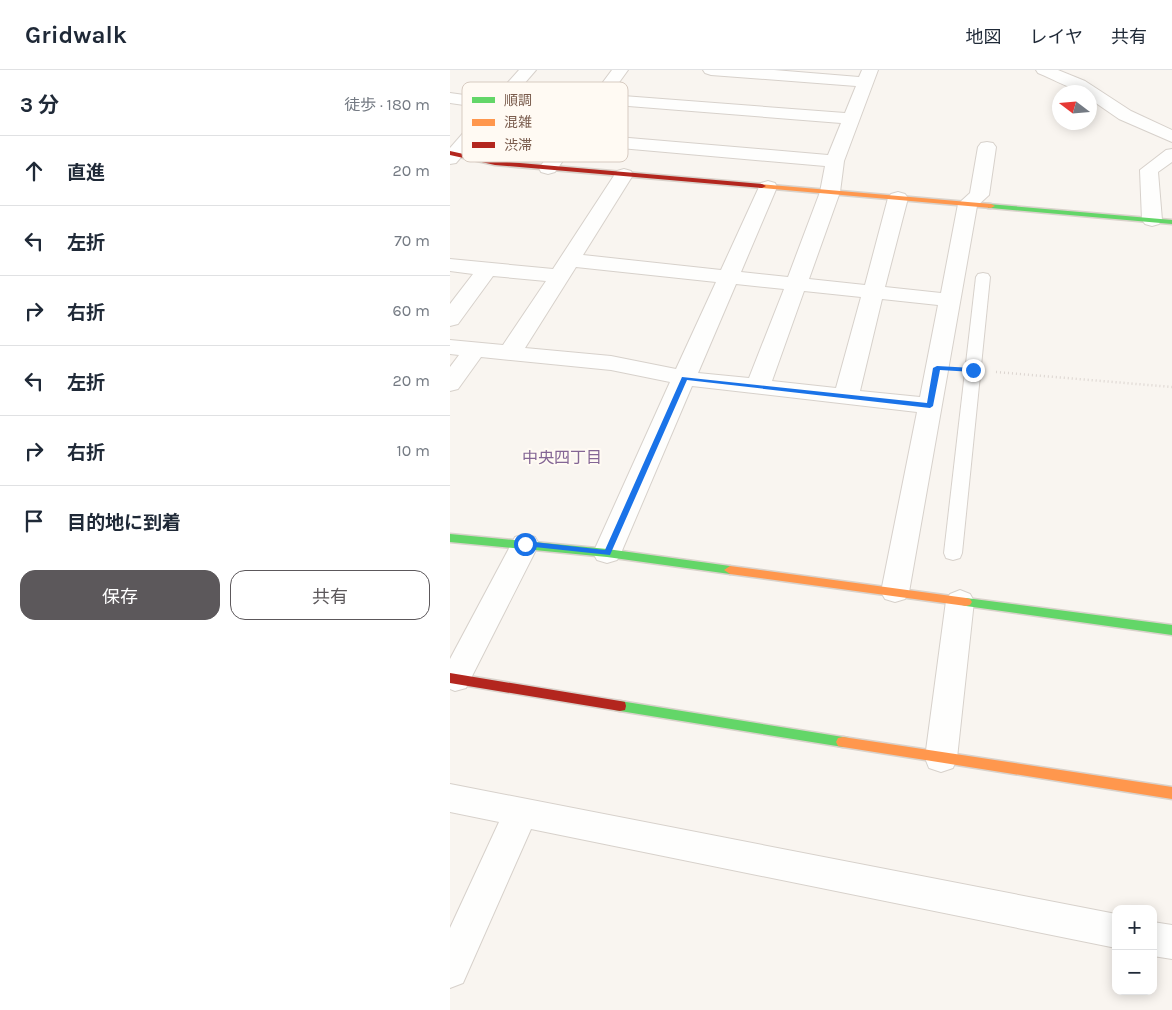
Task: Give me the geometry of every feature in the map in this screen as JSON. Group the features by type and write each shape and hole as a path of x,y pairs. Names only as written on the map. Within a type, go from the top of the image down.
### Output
{"street":[{"path":"518,82 528,70"},
{"path":"611,82 620,70"},
{"path":"711,70 868,76 835,161 830,192 758,387"},
{"path":"1044,70 1079,84 1126,115 1172,137"},
{"path":"628,101 851,119"},
{"path":"628,143 835,161"},
{"path":"451,156 462,144"},
{"path":"895,592 968,204 979,195 987,147"},
{"path":"1152,220 1148,170 1172,154"},
{"path":"489,162 1172,222"},
{"path":"548,168 552,162"},
{"path":"510,353 624,175"},
{"path":"608,553 768,187"},
{"path":"846,397 898,198"},
{"path":"450,265 487,269 564,268 729,276 950,300"},
{"path":"450,319 487,269"},
{"path":"450,348 610,363 684,378 930,406"},
{"path":"450,384 474,350"},
{"path":"450,538 608,553 1172,630"},
{"path":"525,544 452,679 941,758 1172,793"},
{"path":"941,758 960,601"},
{"path":"450,798 1112,930"},
{"path":"450,970 522,812"},
{"path":"1157,940 1172,942"}],"lane":[{"path":"953,553 982,277"}],"path":[{"path":"973,370 1172,387"}],"traffic: fast":[{"path":"991,206 1172,222"},
{"path":"450,538 607,553 730,570"},
{"path":"966,602 1172,630"},
{"path":"620,706 843,742"}],"traffic: slow":[{"path":"762,186 991,206"},
{"path":"730,570 966,602"},
{"path":"843,742 1172,793"}],"traffic: jam":[{"path":"450,153 462,156"},
{"path":"490,162 762,186"},
{"path":"450,678 620,706"}],"district":[{"name":"中央四丁目","path":"562,457"}],"route":[{"path":"525,544 608,553 684,378 930,406 937,368 973,370"}]}
